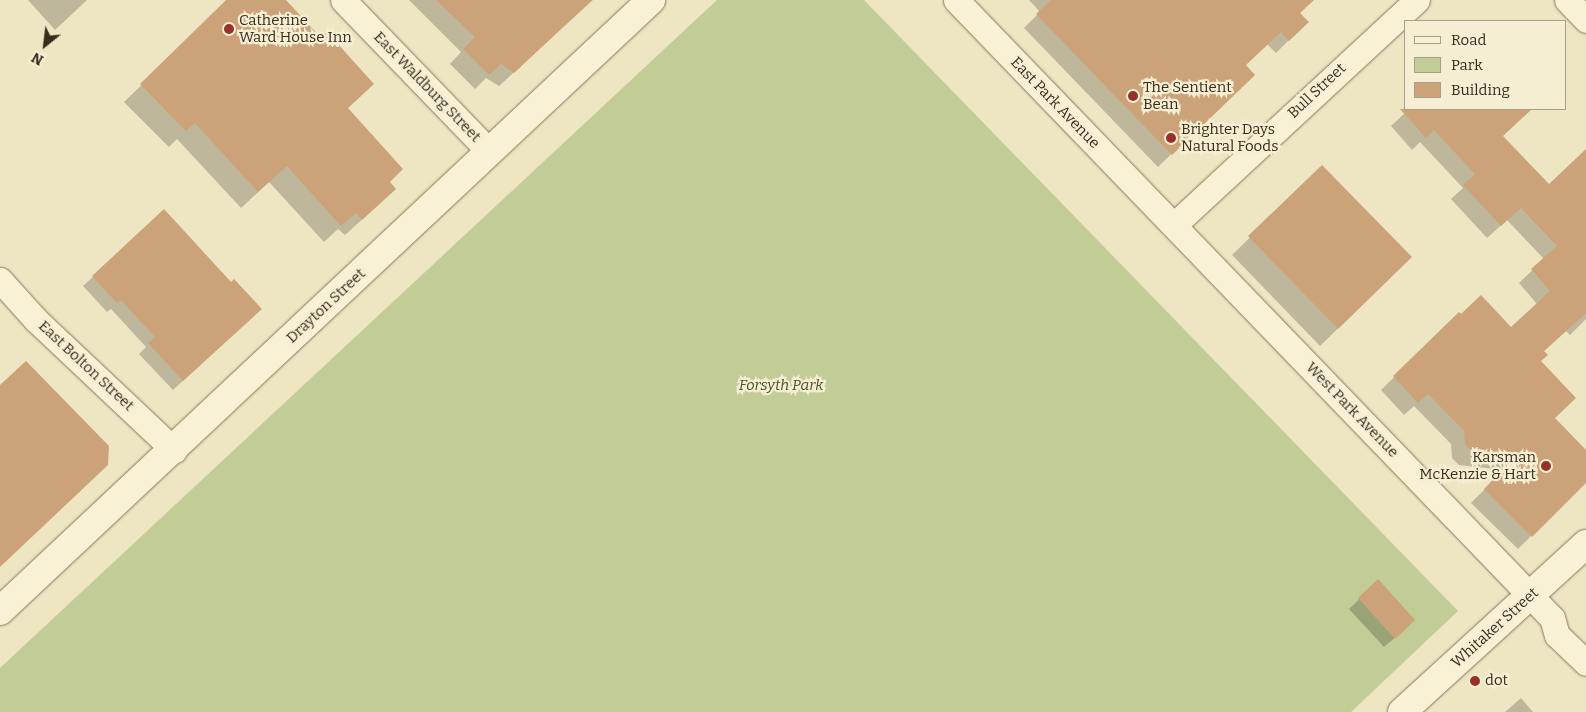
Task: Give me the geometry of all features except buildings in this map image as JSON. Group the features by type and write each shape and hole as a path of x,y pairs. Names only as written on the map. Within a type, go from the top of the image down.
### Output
{"main road":[{"name":"Drayton Street","path":"0,611 174,450 651,0"},
{"name":"Whitaker Street","path":"1402,712 1586,544"}],"street":[{"name":"East Waldburg Street","path":"343,0 490,152"},
{"name":"East Park Avenue","path":"956,0 1174,225"},
{"name":"Bull Street","path":"1174,225 1417,0"},
{"path":"1567,0 1586,20"},
{"name":"West Park Avenue","path":"1174,225 1552,618 1557,635 1586,663"},
{"name":"East Bolton Street","path":"0,280 36,320 174,450"}],"green space":[{"name":"Forsyth Park","path":"717,0 864,0 1458,611 1351,712 0,712 0,668"}],"place":[{"name":"Catherine Ward House Inn","path":"229,29"},
{"name":"The Sentient Bean","path":"1133,96"},
{"name":"Brighter Days Natural Foods","path":"1171,138"},
{"name":"Karsman McKenzie & Hart","path":"1546,466"},
{"name":"dot","path":"1475,681"}]}
